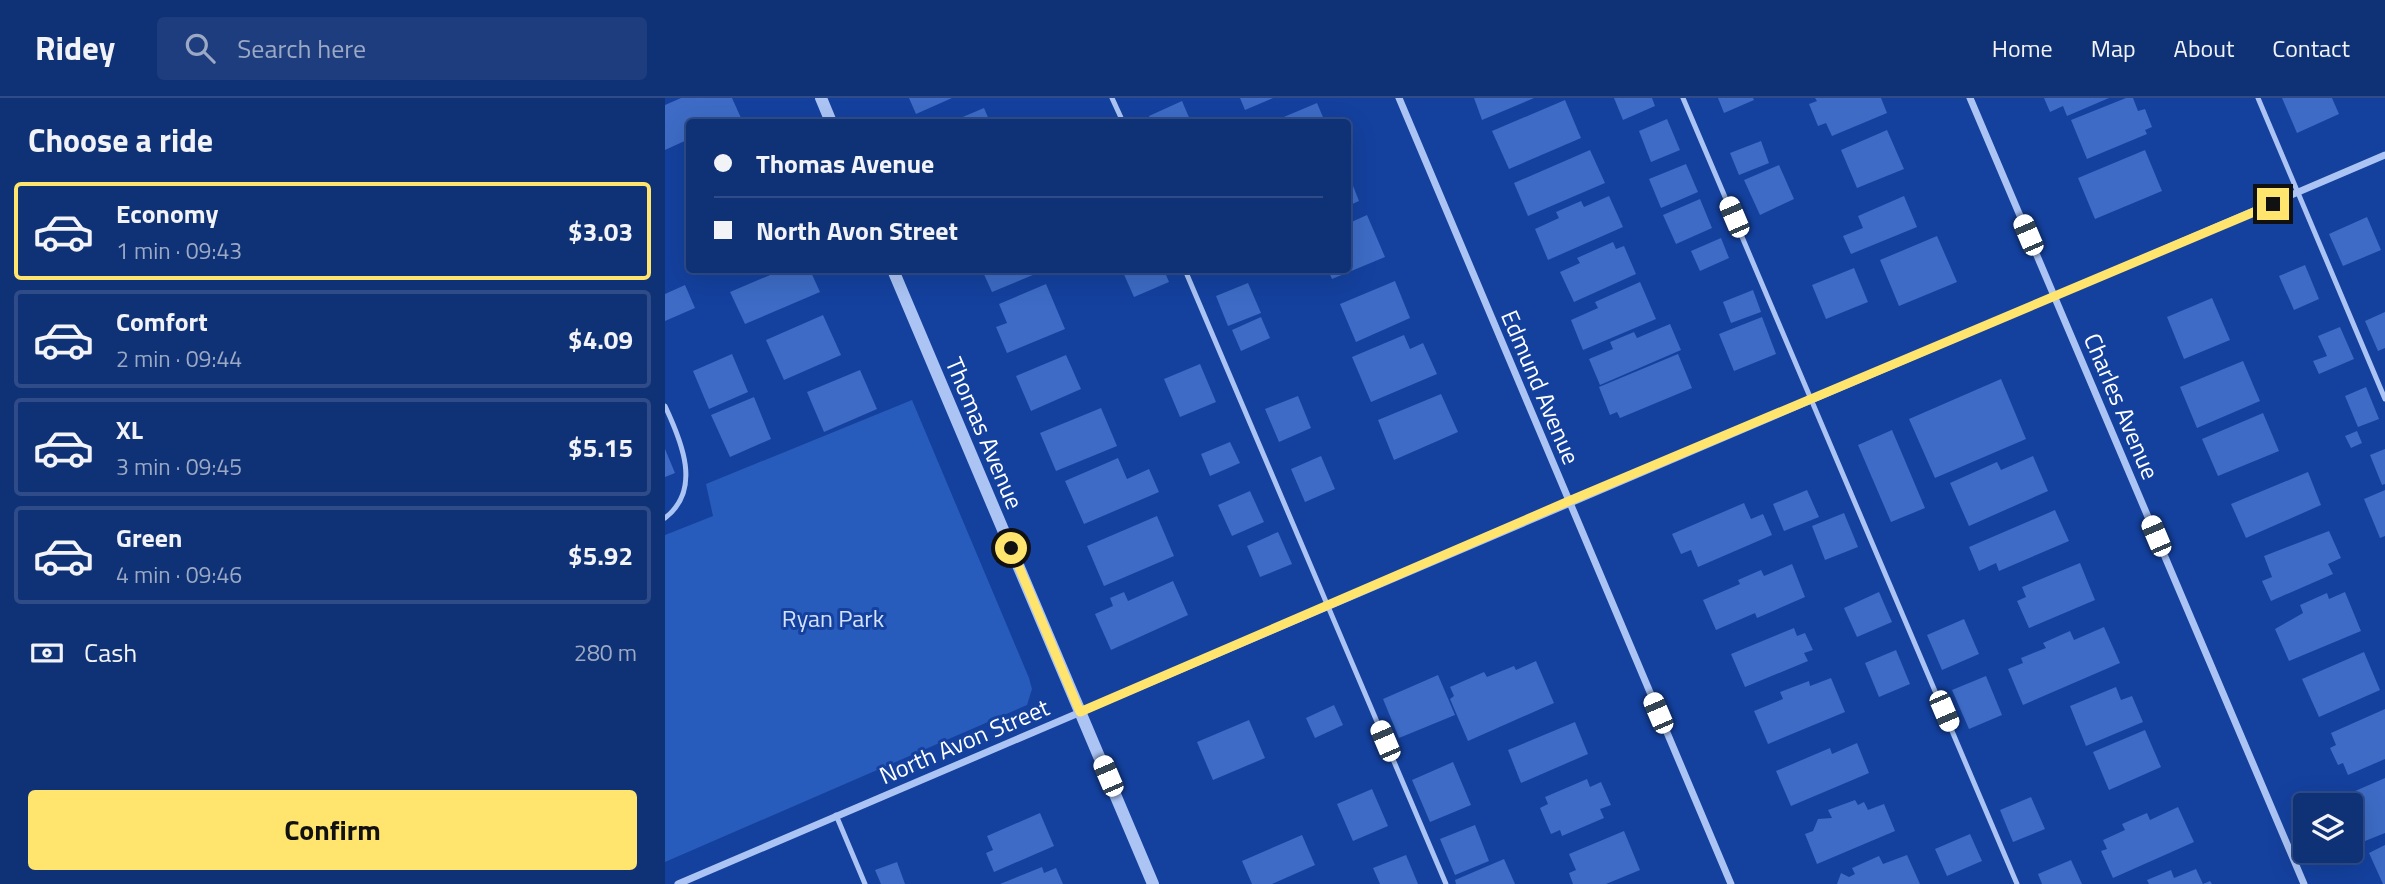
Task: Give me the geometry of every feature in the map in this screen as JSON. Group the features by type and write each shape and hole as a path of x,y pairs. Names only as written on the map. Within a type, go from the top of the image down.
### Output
{"street":[{"path":"821,98 830,119"},
{"name":"Edmund Avenue","path":"1399,98 1731,884"},
{"name":"Charles Avenue","path":"1970,98 2304,884"},
{"name":"North Avon Street","path":"678,884 1569,501 2385,155"},
{"name":"Thomas Avenue","path":"894,273 1153,884"}],"lane":[{"path":"1112,98 1122,119"},
{"path":"1683,98 2017,884"},
{"path":"2258,98 2385,399"},
{"path":"1186,273 1446,884"},
{"path":"665,406 687,473 685,493 677,509 665,518"},
{"path":"836,816 865,884"}],"green space":[{"name":"Ryan Park","path":"912,400 1029,678 1032,689 1027,705 665,862 665,535 713,516 706,484"}],"building":[{"path":"681,98 732,98 741,118 686,119 686,140 665,150 665,105"},
{"path":"909,98 952,98 916,114"},
{"path":"1240,98 1273,98 1245,110"},
{"path":"1474,98 1534,98 1482,120"},
{"path":"1614,98 1652,98 1655,106 1623,120"},
{"path":"1718,98 1753,98 1754,100 1724,113"},
{"path":"1815,98 1881,98 1887,113 1832,136 1826,123 1818,126 1809,104 1817,101"},
{"path":"2044,98 2109,98 2067,116 2063,106 2050,112"},
{"path":"2126,98 2133,98 2138,111 2145,109 2152,127 2145,130 2147,134 2087,159 2071,120"},
{"path":"2282,98 2332,98 2339,114 2297,133"},
{"path":"1565,100 1581,138 1509,169 1492,131"},
{"path":"1182,101 1190,119 1150,119 1149,116"},
{"path":"1317,103 1324,119 1279,119"},
{"path":"984,108 989,119 958,119"},
{"path":"1667,119 1680,150 1651,162 1639,131"},
{"path":"1887,130 1904,169 1857,188 1841,150"},
{"path":"1761,141 1769,163 1739,175 1730,153"},
{"path":"1590,150 1605,183 1528,216 1514,183"},
{"path":"2145,150 2162,191 2095,219 2078,178"},
{"path":"1686,164 1698,192 1661,208 1649,179"},
{"path":"1779,165 1794,199 1760,215 1744,180"},
{"path":"1351,181 1359,201 1351,205"},
{"path":"1609,196 1623,227 1548,260 1535,229 1559,218 1556,212 1581,201 1584,207"},
{"path":"1904,196 1917,227 1851,254 1843,236 1863,228 1858,216"},
{"path":"1700,199 1712,228 1676,244 1663,215"},
{"path":"1367,215 1385,257 1351,271 1351,222"},
{"path":"2367,217 2381,250 2343,266 2329,234"},
{"path":"1937,236 1957,282 1899,306 1880,260"},
{"path":"1721,238 1729,258 1700,271 1691,251"},
{"path":"1613,242 1616,249 1624,246 1636,274 1574,302 1560,272 1580,263 1577,258"},
{"path":"2305,265 2319,299 2294,310 2279,276"},
{"path":"1854,268 1868,302 1826,319 1812,285"},
{"path":"775,273 811,273 820,292 745,324 730,292"},
{"path":"983,273 1038,273 992,292"},
{"path":"1123,273 1165,273 1169,282 1134,297"},
{"path":"1329,273 1346,273 1332,279"},
{"path":"1395,281 1410,318 1356,342 1340,304"},
{"path":"1640,282 1656,319 1583,350 1571,320 1598,308 1595,302"},
{"path":"1248,283 1261,313 1228,326 1216,296"},
{"path":"1046,284 1065,329 1007,353 996,327 1007,323 999,304"},
{"path":"685,285 695,308 665,321 665,294"},
{"path":"1753,290 1761,312 1731,323 1723,302"},
{"path":"2212,298 2230,340 2184,359 2167,317"},
{"path":"2385,312 2385,348 2378,351 2365,321"},
{"path":"823,315 841,355 784,380 766,340"},
{"path":"1261,317 1270,338 1241,351 1232,330"},
{"path":"1762,317 1776,354 1734,371 1719,334"},
{"path":"1670,324 1681,350 1600,385 1589,359 1613,349 1610,342 1634,332 1637,338"},
{"path":"2340,327 2354,359 2319,374 2313,361 2327,356 2318,336"},
{"path":"1404,335 1410,349 1423,343 1437,374 1371,402 1352,357"},
{"path":"732,354 748,392 709,409 693,371"},
{"path":"1678,354 1692,388 1620,418 1617,412 1610,415 1599,387"},
{"path":"1066,355 1081,389 1031,411 1016,376"},
{"path":"2243,361 2260,401 2197,428 2180,387"},
{"path":"1200,364 1216,402 1180,417 1164,379"},
{"path":"860,370 877,409 824,432 807,392"},
{"path":"2001,379 2026,439 1935,478 1909,419"},
{"path":"2366,387 2379,419 2358,427 2345,396"},
{"path":"1441,394 1458,432 1394,460 1378,420"},
{"path":"1298,396 1311,428 1279,442 1265,409"},
{"path":"754,397 771,439 730,457 711,415"},
{"path":"1101,408 1117,446 1056,471 1040,433"},
{"path":"2263,413 2279,451 2218,476 2202,439"},
{"path":"1892,430 1925,508 1891,522 1858,445"},
{"path":"2357,431 2362,443 2351,448 2345,436"},
{"path":"1230,442 1240,463 1210,476 1201,454"},
{"path":"665,449 675,473 665,477"},
{"path":"2385,449 2385,484 2382,485 2370,455"},
{"path":"1321,456 1335,489 1305,502 1291,469"},
{"path":"2033,456 2048,491 1969,526 1950,483 1997,462 2001,470"},
{"path":"1118,458 1127,479 1149,469 1159,492 1084,524 1065,481"},
{"path":"2308,472 2321,505 2246,538 2231,504"},
{"path":"1807,490 1819,517 1784,531 1773,504"},
{"path":"2385,490 2385,536 2380,538 2364,499"},
{"path":"1250,491 1264,522 1232,536 1218,505"},
{"path":"1744,503 1751,519 1763,514 1772,535 1698,567 1691,550 1681,554 1672,534"},
{"path":"2055,510 2069,541 1999,571 1996,563 1979,571 1969,547"},
{"path":"1844,513 1858,547 1825,560 1812,526"},
{"path":"1157,516 1174,556 1104,586 1087,546"},
{"path":"2329,531 2341,558 2328,564 2333,574 2271,601 2262,581 2272,577 2264,556"},
{"path":"1278,532 1292,564 1260,577 1247,546"},
{"path":"2080,563 2095,600 2029,628 2017,601 2026,597 2022,587"},
{"path":"1792,564 1805,597 1757,618 1755,613 1716,630 1703,600 1740,584 1738,580 1761,570 1764,576"},
{"path":"1173,581 1188,615 1111,650 1095,614 1113,606 1110,598 1124,592 1128,601"},
{"path":"1879,592 1892,622 1857,637 1844,608"},
{"path":"2345,592 2361,631 2289,661 2275,629 2303,613 2300,605 2327,593 2329,599"},
{"path":"1964,619 1979,654 1942,670 1927,635"},
{"path":"2104,627 2120,663 2023,705 2008,669 2023,663 2021,658 2046,648 2043,643 2070,631 2074,640"},
{"path":"1794,628 1797,636 1805,633 1813,650 1804,653 1808,661 1745,687 1731,654"},
{"path":"1896,650 1910,684 1879,697 1865,663"},
{"path":"2364,652 2380,690 2319,717 2302,679"},
{"path":"1536,661 1554,703 1468,741 1450,699 1454,696 1450,687 1484,672 1487,677 1514,666 1516,670"},
{"path":"1438,675 1455,715 1399,738 1383,699"},
{"path":"1986,676 2002,715 1969,729 1952,690"},
{"path":"1831,678 1845,712 1768,744 1754,711 1783,699 1780,692 1809,681 1810,686"},
{"path":"2116,687 2121,700 2132,696 2143,722 2086,746 2070,706"},
{"path":"1334,705 1343,725 1315,738 1306,718"},
{"path":"2385,709 2385,759 2348,775 2343,763 2338,765 2330,748 2336,745 2331,733"},
{"path":"1249,720 1265,758 1213,780 1197,742"},
{"path":"1575,722 1588,754 1521,783 1508,750"},
{"path":"2145,730 2161,767 2109,790 2093,752"},
{"path":"1857,743 1869,773 1791,806 1776,771 1830,748 1832,754"},
{"path":"1453,762 1471,805 1430,822 1412,780"},
{"path":"2385,778 2385,833 2365,841 2363,793 2351,793"},
{"path":"1587,779 1590,787 1601,782 1611,805 1600,809 1604,818 1562,836 1560,830 1551,834 1540,808 1548,804 1545,797"},
{"path":"1372,789 1388,826 1353,841 1337,804"},
{"path":"2031,797 2045,829 2013,842 2000,810"},
{"path":"1855,800 1858,805 1864,802 1868,810 1884,804 1895,831 1817,864 1805,834 1813,831 1818,819 1832,818 1828,810"},
{"path":"2178,807 2194,842 2113,878 2101,851 2107,849 2103,840 2125,830 2122,824 2147,813 2150,820"},
{"path":"1040,813 1054,846 994,872 986,853 993,850 987,836"},
{"path":"1475,825 1489,861 1455,875 1440,839"},
{"path":"1624,831 1640,870 1606,884 1573,884 1569,873 1576,870 1569,854"},
{"path":"1970,834 1982,861 1947,876 1935,849"},
{"path":"1302,835 1315,865 1272,884 1252,884 1242,861"},
{"path":"2385,845 2385,884 2383,884 2369,853"},
{"path":"1406,855 1418,884 1380,884 1373,868"},
{"path":"1907,855 1920,884 1837,884 1841,873 1849,877 1855,874 1852,868 1879,856 1883,864"},
{"path":"1504,859 1515,884 1456,884 1455,880"},
{"path":"2071,860 2082,884 2042,884 2038,874"},
{"path":"897,862 905,884 881,884 875,870"},
{"path":"1042,867 1044,873 1056,868 1063,884 1000,884"},
{"path":"2196,869 2203,884 2149,884 2147,880 2171,870 2174,878"}],"route":[{"path":"1011,548 1080,712 1569,501 2273,204"}]}
